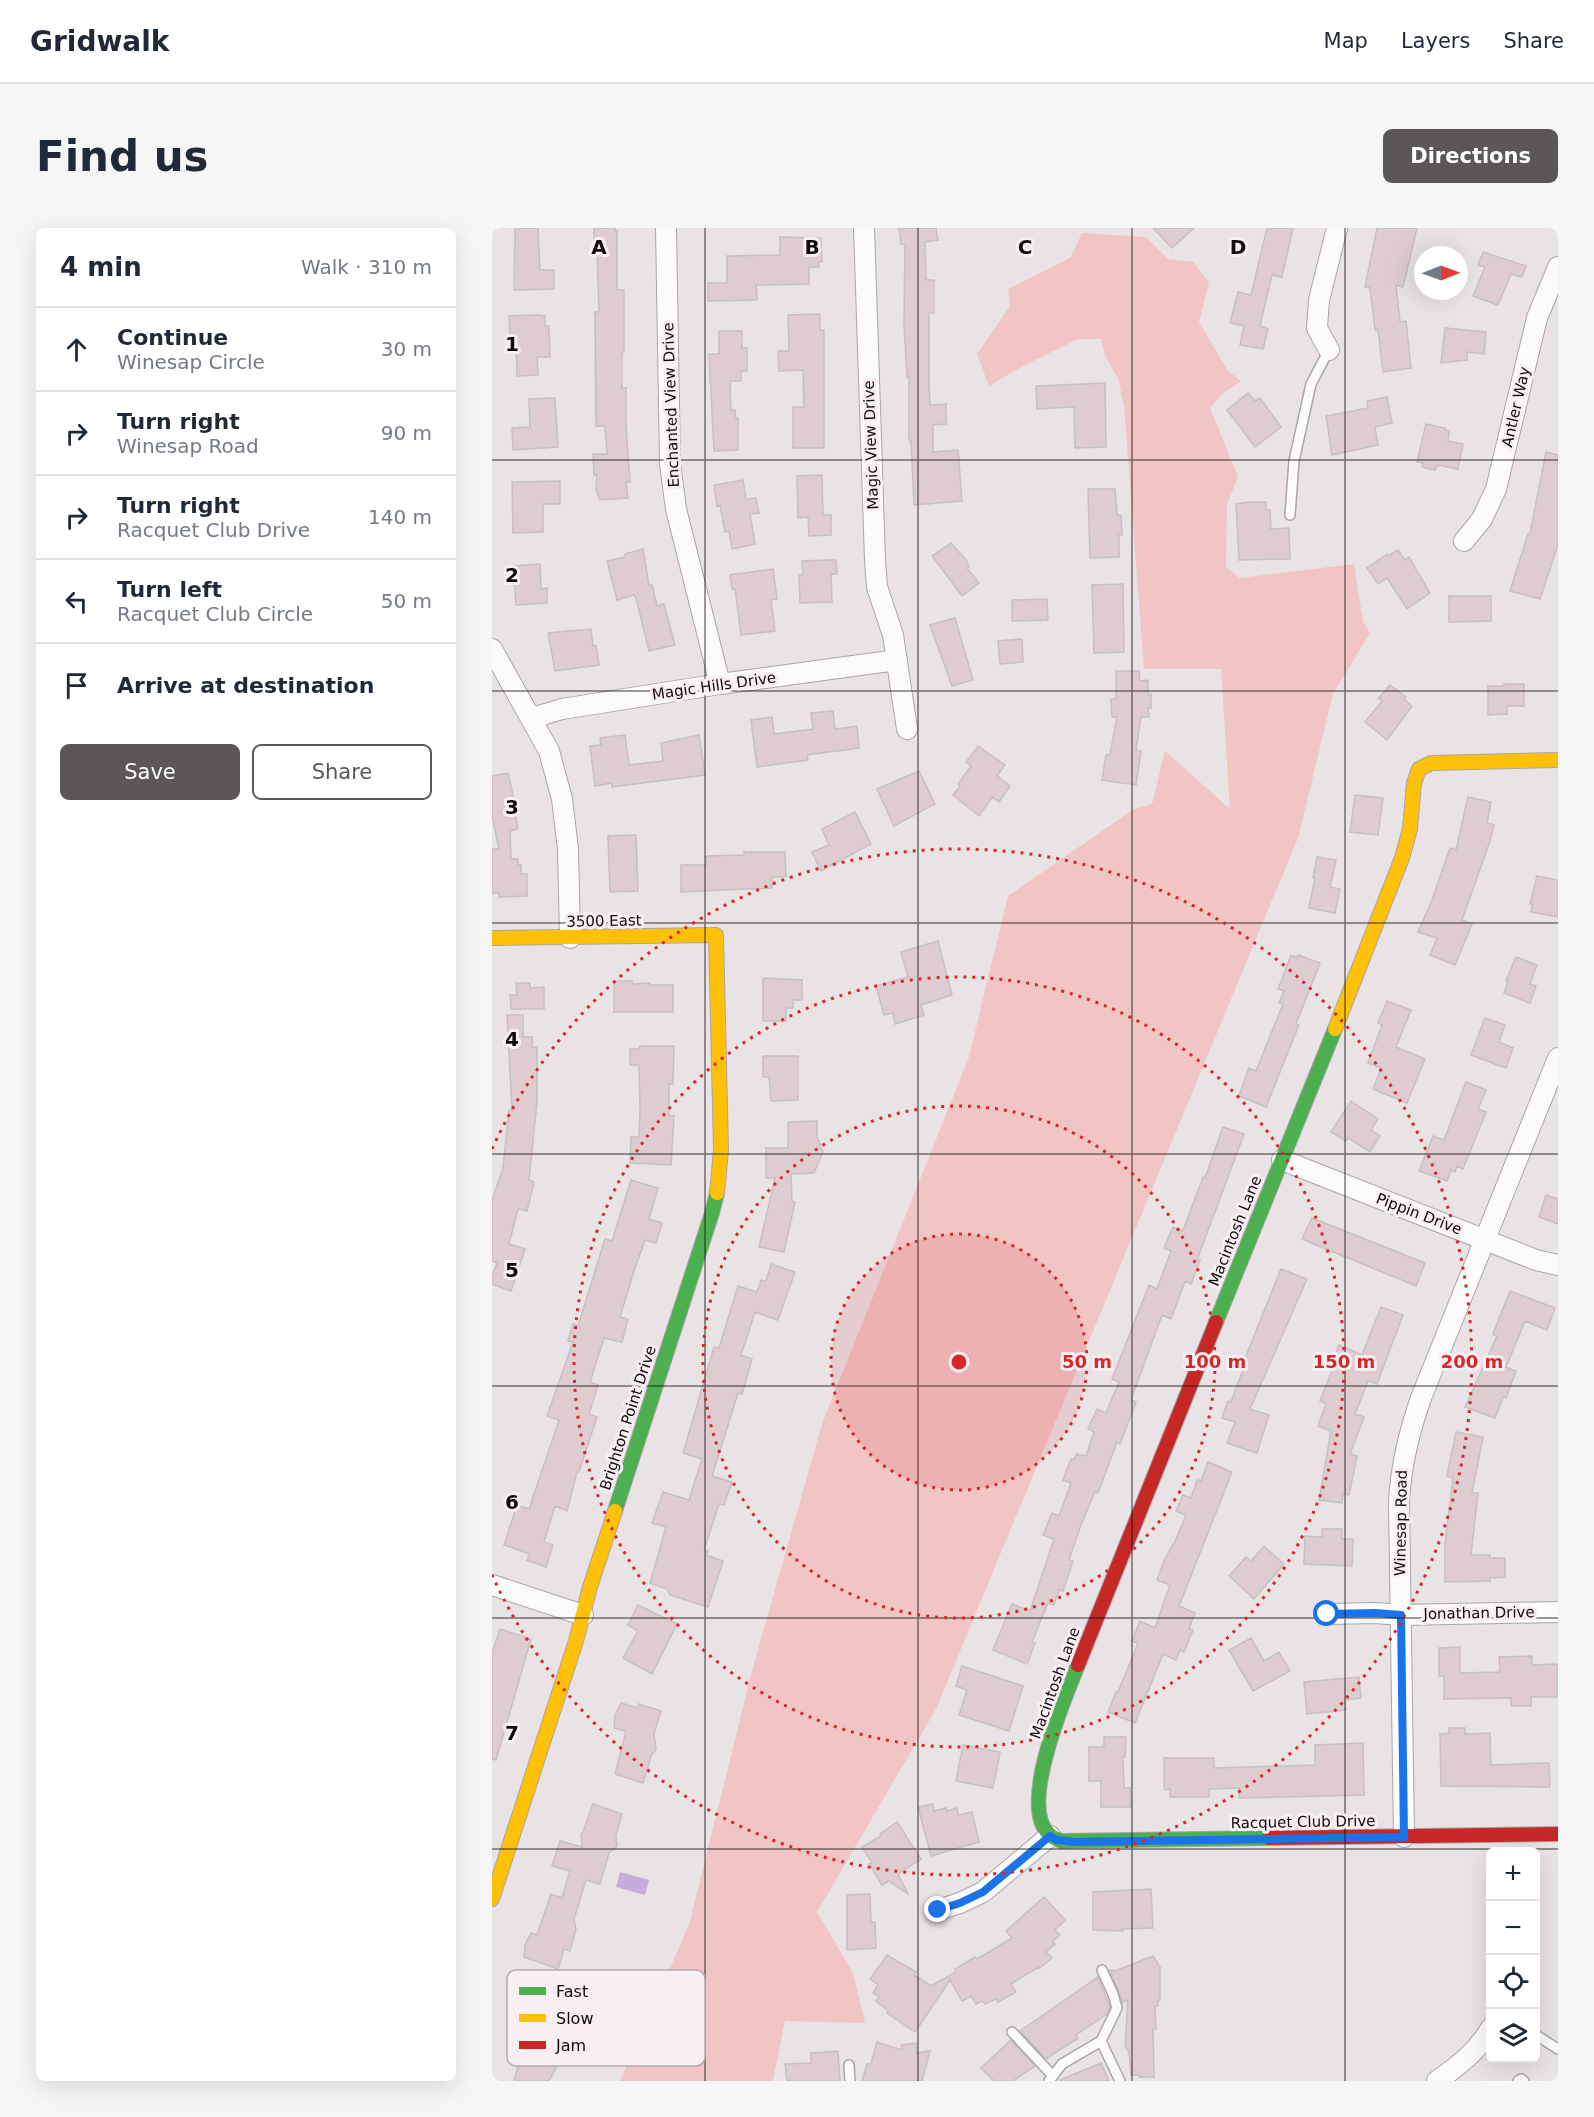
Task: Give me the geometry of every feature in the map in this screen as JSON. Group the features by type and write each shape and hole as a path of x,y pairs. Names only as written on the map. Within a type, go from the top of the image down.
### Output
{"street":[{"name":"Enchanted View Drive","path":"666,228 670,464 676,509 720,684"},
{"name":"Magic View Drive","path":"864,228 875,560 878,587 893,635 907,729"},
{"path":"1329,350 1317,328 1320,300 1337,228"},
{"name":"Antler Way","path":"1464,541 1482,519 1496,489 1537,318 1543,298 1558,267"},
{"path":"492,650 549,751 562,799 568,849 570,938"},
{"name":"Magic Hills Drive","path":"532,718 562,709 720,684 897,660"},
{"name":"Macintosh Lane","path":"1050,1836 1043,1828 1038,1816 1038,1801 1055,1721 1404,854 1410,827 1413,785 1419,769 1425,765 1443,762 1558,760"},
{"name":"3500 East","path":"492,938 716,935"},
{"name":"Brighton Point Drive","path":"492,1899 703,1243 719,1182 721,1138 716,935"},
{"name":"Winesap Road","path":"1404,1837 1399,1502 1401,1470 1409,1432 1558,1058"},
{"name":"Pippin Drive","path":"1281,1160 1536,1260 1558,1265"},
{"path":"492,1585 583,1615"},
{"name":"Jonathan Drive","path":"1327,1614 1558,1612"},
{"name":"Racquet Club Drive","path":"1050,1836 1056,1840 1074,1842 1404,1837 1512,1843 1558,1834"},
{"path":"938,1910 983,1892 1050,1836"},
{"path":"1437,2081 1464,2062 1486,2036"}],"lane":[{"path":"1290,515 1293,461 1311,384 1329,350"},
{"path":"1012,2032 1051,2079 1062,2064 1101,2041 1117,2008 1102,1970"},
{"path":"1540,2038 1558,2049"},
{"path":"1101,2041 1120,2081"},
{"path":"849,2065 850,2081"},
{"path":"1518,2081 1521,2079 1524,2081"}],"shaded area":[{"path":"1082,233 1146,237 1168,259 1193,262 1209,282 1199,322 1228,371 1241,381 1223,393 1210,408 1238,477 1227,504 1226,567 1240,578 1354,564 1363,622 1370,633 1333,694 1298,838 936,1709 817,1912 853,1973 865,2023 785,2021 773,2081 620,2081 627,2066 705,2066 705,1970 669,1970 689,1925 752,1671 822,1424 969,1057 1008,896 1134,809 1152,804 1165,751 1230,809 1221,669 1144,669 1124,405 1118,379 1105,355 1101,339 1078,339 989,386 977,354 1010,306 1008,289 1070,258"},
{"path":"620,1872 649,1880 645,1895 616,1887"}],"building":[{"path":"515,228 538,228 540,270 554,270 554,289 514,290"},
{"path":"594,228 615,228 617,231 617,290 624,290 622,388 626,388 630,482 626,482 628,498 600,500 596,490 597,474 594,475 593,454 607,454 605,426 596,426 595,312 599,312"},
{"path":"899,228 936,228 938,240 925,242 926,280 934,280 934,313 929,313 929,388 930,405 946,404 946,424 933,425 933,452 958,450 962,501 914,505 911,440 909,440 909,376 907,377 904,324 905,244 901,244"},
{"path":"1153,228 1194,228 1172,248"},
{"path":"1267,228 1293,228 1282,277 1272,275 1260,326 1268,329 1263,349 1240,345 1244,326 1230,323 1238,292 1251,295"},
{"path":"1377,228 1417,228 1403,287 1396,285 1400,322 1406,321 1411,368 1383,372 1370,288 1365,287"},
{"path":"780,237 821,238 822,262 819,262 819,267 809,267 809,284 756,285 757,300 708,301 708,283 727,283 727,256 780,255"},
{"path":"1483,252 1526,266 1522,277 1511,274 1498,305 1473,296 1485,267 1478,265"},
{"path":"820,314 820,330 824,330 824,448 793,448 793,407 804,407 803,370 779,371 778,351 789,351 788,315"},
{"path":"509,316 545,316 545,326 549,326 550,357 537,357 538,375 517,376 516,338 510,339"},
{"path":"1445,328 1486,332 1484,354 1467,352 1467,360 1441,363"},
{"path":"719,331 742,331 742,348 747,348 747,371 741,371 741,381 730,381 731,410 735,410 736,418 738,418 738,450 714,451 709,354 719,354"},
{"path":"1105,383 1106,447 1075,448 1074,407 1037,409 1036,386"},
{"path":"1248,393 1255,401 1260,398 1281,427 1255,447 1227,410"},
{"path":"1387,397 1392,423 1375,427 1378,445 1332,455 1326,416 1368,408 1367,401"},
{"path":"555,398 558,447 513,450 512,428 530,427 529,399"},
{"path":"1426,424 1445,428 1449,431 1448,441 1463,444 1458,469 1437,465 1435,470 1422,467 1423,463 1417,462"},
{"path":"1546,452 1558,455 1558,545 1540,599 1510,591 1528,534 1530,534"},
{"path":"822,475 823,515 831,515 831,535 809,536 808,517 798,518 797,476"},
{"path":"743,480 746,499 756,498 759,513 750,514 755,544 732,549 729,531 725,532 720,505 717,506 714,485"},
{"path":"560,481 560,504 543,504 543,532 513,533 512,482"},
{"path":"1088,489 1115,489 1117,515 1121,515 1122,535 1119,535 1119,557 1090,558"},
{"path":"1266,502 1266,510 1270,510 1271,529 1289,528 1290,559 1239,560 1236,504"},
{"path":"951,543 966,560 969,567 967,568 979,583 962,596 932,556"},
{"path":"643,549 649,585 652,585 657,606 664,604 675,645 649,651 636,598 634,595 617,600 607,561 625,557 625,554"},
{"path":"1398,550 1405,560 1409,557 1430,593 1407,609 1387,578 1378,584 1367,568 1387,554 1388,556"},
{"path":"836,560 837,574 831,574 832,602 800,603 799,575 803,575 802,561"},
{"path":"540,564 541,589 547,588 547,603 516,605 513,566"},
{"path":"773,569 777,599 771,600 775,631 741,635 735,589 732,589 730,575"},
{"path":"1123,584 1124,652 1094,653 1092,585"},
{"path":"1449,596 1491,596 1491,621 1449,622"},
{"path":"1047,599 1048,620 1012,621 1012,600"},
{"path":"955,618 973,680 952,686 930,625"},
{"path":"591,629 599,665 555,671 548,633"},
{"path":"1022,639 1023,662 1000,664 998,641"},
{"path":"1116,671 1139,671 1140,681 1148,680 1148,695 1151,694 1149,717 1141,717 1136,750 1141,751 1136,785 1102,780 1106,755 1110,755 1117,717 1112,717 1111,699 1116,699"},
{"path":"1504,684 1524,684 1524,706 1507,706 1507,714 1488,715 1488,686 1504,686"},
{"path":"1390,685 1406,697 1404,699 1412,706 1387,740 1365,722 1382,701 1379,698"},
{"path":"833,711 835,729 857,726 859,748 807,755 808,760 757,767 751,720 772,717 774,734 813,729 811,713"},
{"path":"625,735 629,765 663,761 661,743 699,735 705,775 612,787 612,783 595,786 590,746 601,745 600,738"},
{"path":"978,746 1005,765 997,776 1010,786 999,802 992,797 979,816 953,795 971,766 966,762"},
{"path":"919,771 935,804 894,826 877,789"},
{"path":"508,773 517,813 515,813 518,829 510,831 511,859 518,859 521,874 527,874 527,896 499,897 499,893 492,893 492,849 499,849 492,815 492,776"},
{"path":"1355,795 1383,798 1378,835 1350,832"},
{"path":"1468,797 1491,802 1487,823 1494,825 1462,920 1472,924 1455,965 1430,955 1437,938 1418,932 1450,848 1456,850"},
{"path":"855,812 871,844 821,871 812,852 829,845 822,829"},
{"path":"636,835 638,891 610,892 608,836"},
{"path":"744,852 785,852 786,877 772,877 772,888 681,892 681,865 706,865 706,856 744,855"},
{"path":"1317,857 1336,860 1330,887 1340,889 1335,913 1309,908"},
{"path":"1537,876 1558,880 1558,917 1531,912 1533,904 1530,904"},
{"path":"938,941 952,995 921,1005 924,1015 895,1024 893,1013 884,1015 876,986 908,977 901,952"},
{"path":"1291,955 1297,958 1298,955 1320,963 1296,1024 1299,1025 1266,1107 1239,1096 1249,1068 1256,1071 1283,1004 1279,1003 1284,991 1278,989"},
{"path":"1516,957 1537,965 1530,984 1536,986 1530,1003 1504,993 1508,981 1506,981"},
{"path":"763,978 802,980 802,1000 793,1000 793,1008 786,1008 786,1021 763,1021"},
{"path":"614,981 673,985 673,1012 614,1012"},
{"path":"516,983 530,983 530,988 544,987 544,1009 511,1009 510,995 517,995"},
{"path":"1387,1001 1411,1010 1396,1047 1425,1059 1407,1103 1373,1089 1381,1068 1368,1063 1382,1025 1378,1023"},
{"path":"507,1015 523,1015 523,1037 532,1037 532,1047 537,1047 537,1102 529,1180 534,1182 527,1211 518,1209 509,1244 525,1249 511,1291 492,1284 497,1263 492,1261 492,1200 503,1168 509,1110 512,1110"},
{"path":"1485,1018 1505,1025 1499,1042 1513,1048 1506,1068 1471,1055"},
{"path":"640,1046 674,1046 673,1084 669,1084 669,1116 674,1116 671,1165 630,1163 631,1137 639,1137 640,1109 639,1065 630,1065 630,1049 639,1049"},
{"path":"763,1056 798,1056 798,1100 771,1101 769,1077 763,1077"},
{"path":"1466,1082 1486,1090 1478,1109 1486,1112 1463,1169 1457,1166 1455,1172 1451,1170 1447,1181 1419,1171 1433,1136 1444,1140"},
{"path":"1351,1101 1378,1119 1371,1130 1380,1136 1370,1152 1348,1138 1346,1141 1331,1132"},
{"path":"817,1121 817,1137 823,1152 814,1173 791,1174 792,1201 795,1202 784,1252 759,1247 775,1178 766,1178 766,1148 788,1148 788,1122"},
{"path":"1223,1127 1244,1134 1197,1260 1200,1260 1191,1284 1185,1281 1171,1319 1162,1315 1131,1400 1136,1402 1120,1444 1117,1442 1098,1493 1095,1492 1081,1525 1069,1560 1073,1561 1063,1591 1059,1590 1054,1605 1048,1603 1032,1642 1035,1643 1027,1664 993,1650 1012,1604 1030,1611 1054,1539 1043,1535 1052,1513 1059,1516 1071,1483 1063,1480 1071,1459 1074,1459 1077,1454 1086,1456 1094,1432 1088,1429 1097,1409 1106,1413 1119,1382 1112,1379 1149,1285 1157,1289 1171,1251 1164,1248 1173,1227 1183,1231"},
{"path":"631,1180 658,1188 649,1219 662,1223 656,1243 645,1240 634,1271 620,1317 628,1319 622,1342 604,1338 590,1382 598,1385 589,1414 597,1417 579,1472 577,1472 567,1511 555,1506 544,1542 553,1545 546,1567 527,1560 530,1554 504,1545 517,1505 529,1509 559,1420 547,1416 573,1342 568,1341 573,1324 578,1326 605,1239 612,1241"},
{"path":"1546,1195 1558,1199 1558,1224 1539,1217"},
{"path":"1312,1218 1425,1263 1416,1286 1302,1239"},
{"path":"771,1264 795,1272 778,1320 755,1312 741,1355 752,1359 742,1394 738,1393 712,1476 732,1482 724,1505 719,1504 704,1550 708,1551 706,1555 723,1561 708,1607 670,1595 667,1589 650,1583 666,1527 652,1523 663,1492 689,1500 702,1459 683,1453 714,1347 719,1348 738,1286 757,1292 761,1280 766,1281"},
{"path":"1281,1269 1307,1279 1250,1409 1269,1415 1257,1453 1227,1443 1235,1422 1222,1418 1228,1401 1231,1402 1244,1367 1242,1366"},
{"path":"1510,1291 1555,1308 1547,1330 1525,1321 1506,1367 1516,1371 1506,1398 1503,1397 1495,1418 1465,1407 1497,1336 1493,1334"},
{"path":"1381,1307 1403,1315 1377,1384 1368,1381 1355,1414 1364,1417 1350,1454 1357,1456 1349,1495 1343,1494 1342,1503 1319,1500 1331,1431 1318,1426 1326,1404 1320,1401 1333,1368 1330,1367 1339,1345 1362,1355"},
{"path":"1456,1432 1483,1437 1472,1493 1478,1493 1471,1555 1505,1558 1505,1577 1490,1578 1490,1581 1445,1582 1445,1544 1453,1478 1447,1476"},
{"path":"1208,1462 1232,1472 1179,1606 1195,1613 1189,1629 1193,1630 1184,1652 1180,1650 1176,1660 1163,1654 1135,1723 1108,1712 1138,1643 1132,1641 1140,1621 1155,1628 1170,1585 1157,1580 1186,1515 1176,1511 1183,1495 1191,1498 1197,1480 1201,1481"},
{"path":"1322,1529 1342,1529 1342,1539 1353,1539 1352,1566 1304,1564 1305,1536 1322,1537"},
{"path":"1264,1546 1284,1564 1254,1599 1229,1576 1246,1557 1251,1561"},
{"path":"638,1605 677,1624 652,1674 623,1658 638,1631 628,1625"},
{"path":"500,1629 531,1639 496,1760 492,1759 492,1653"},
{"path":"1251,1638 1264,1661 1279,1652 1290,1671 1253,1691 1229,1650"},
{"path":"1460,1647 1460,1673 1500,1672 1499,1657 1532,1656 1532,1665 1557,1664 1557,1697 1531,1697 1531,1706 1511,1706 1511,1698 1444,1699 1444,1676 1439,1676 1439,1648"},
{"path":"962,1666 1023,1686 1009,1731 959,1715 967,1690 956,1686"},
{"path":"1359,1677 1361,1698 1345,1700 1346,1710 1307,1714 1304,1682"},
{"path":"621,1703 638,1708 639,1704 661,1711 654,1734 656,1749 651,1756 643,1783 615,1774 626,1731 614,1728 615,1715"},
{"path":"1449,1728 1465,1728 1465,1734 1490,1733 1491,1765 1549,1763 1550,1787 1441,1786 1440,1734 1449,1733"},
{"path":"1104,1737 1126,1737 1125,1757 1123,1757 1124,1788 1130,1788 1131,1807 1101,1807 1101,1781 1089,1781 1089,1747 1104,1747"},
{"path":"1363,1743 1364,1795 1239,1798 1239,1788 1209,1789 1209,1797 1170,1797 1170,1789 1165,1790 1164,1787 1164,1758 1214,1758 1214,1768 1315,1765 1315,1745"},
{"path":"963,1745 1000,1752 993,1788 956,1781"},
{"path":"593,1804 622,1814 616,1835 617,1846 609,1853 600,1884 586,1880 574,1919 576,1929 570,1951 564,1949 558,1969 524,1957 525,1945 531,1933 537,1935 551,1894 562,1898 570,1871 552,1866 560,1841 582,1847 581,1834"},
{"path":"933,1804 934,1811 957,1808 958,1815 972,1812 979,1842 931,1856 918,1807"},
{"path":"897,1822 921,1859 898,1874 908,1894 889,1881 882,1885 862,1847 881,1836 880,1834"},
{"path":"1151,1889 1153,1928 1123,1929 1123,1931 1093,1930 1093,1892"},
{"path":"870,1894 871,1922 875,1922 876,1948 847,1950 847,1895"},
{"path":"1044,1897 1065,1920 1055,1930 1060,1935 1053,1941 1055,1944 1046,1952 1052,1958 1040,1968 1011,1984 1016,1992 998,2002 996,1999 985,2004 982,2001 976,2004 971,1996 962,2001 950,1980 915,2032 887,2013 888,2011 876,2001 879,1997 873,1993 878,1985 870,1979 887,1955 916,1972 914,1975 931,1986 956,1972 955,1969 975,1957 977,1959 1012,1938 1006,1931"},
{"path":"1153,1956 1160,1967 1160,2000 1158,2000 1158,2006 1155,2006 1156,2029 1153,2029 1154,2077 1139,2077 1139,2075 1131,2075 1129,2052 1125,2046 1128,1999 1123,2003 1110,1970 1115,1971"},
{"path":"1098,1977 1110,2007 1107,2014 1076,2035 1078,2038 1046,2059 1020,2031"},
{"path":"1011,2040 1035,2066 1013,2081 994,2081 981,2068"},
{"path":"877,2042 901,2050 902,2045 916,2043 917,2053 930,2051 922,2081 862,2081 867,2064 871,2064"},
{"path":"838,2051 840,2081 787,2081 785,2064 811,2063 811,2053"},
{"path":"1101,2063 1109,2081 1060,2081 1060,2080"},
{"path":"518,2066 557,2066 549,2081 514,2081"}],"traffic: fast":[{"path":"1216,1322 1335,1029"},
{"path":"615,1511 717,1193"},
{"path":"1078,1665 1055,1725 1041,1777 1039,1800 1041,1820 1050,1835 1061,1841 1269,1838"}],"traffic: slow":[{"path":"1335,1029 1402,858 1410,829 1414,783 1419,769 1431,763 1558,760"},
{"path":"492,938 716,935 721,1150 717,1193"},
{"path":"492,1899 576,1641 590,1587 615,1511"}],"traffic: jam":[{"path":"1078,1665 1216,1322"},
{"path":"1269,1838 1558,1834"}],"route":[{"path":"938,1910 983,1892 1050,1836 1056,1840 1074,1842 1404,1837 1401,1615 1327,1614"}]}
